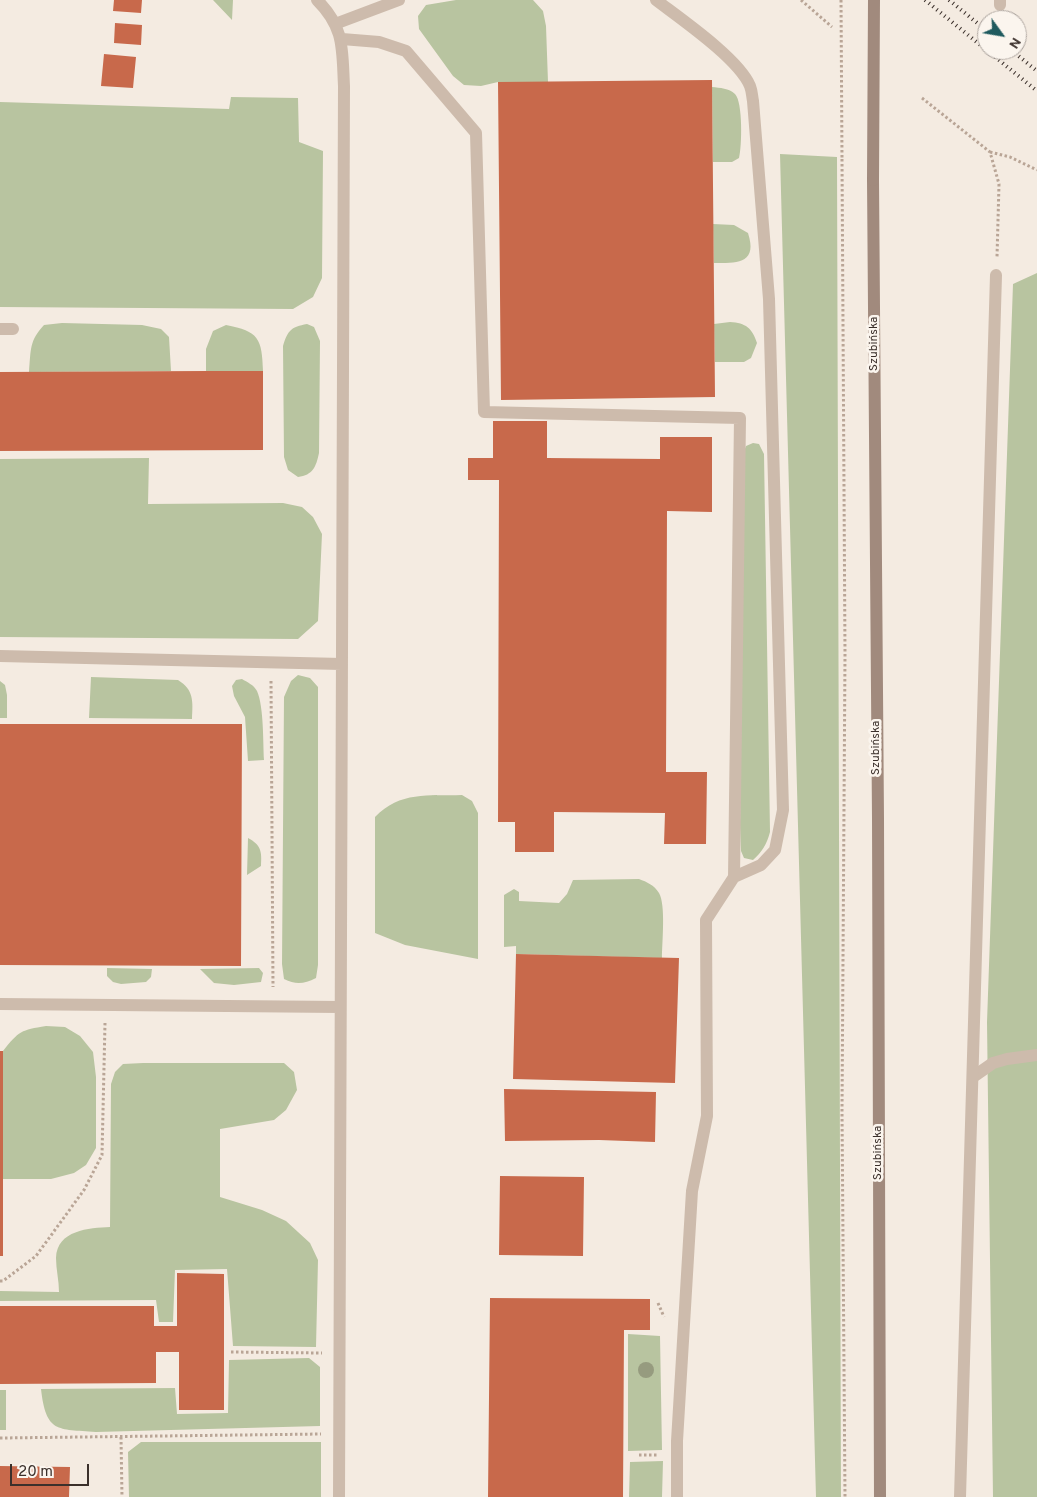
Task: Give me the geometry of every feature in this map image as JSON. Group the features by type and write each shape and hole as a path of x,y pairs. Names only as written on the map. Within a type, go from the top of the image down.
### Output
{"main road":[{"name":"Szubińska","path":"874,0 873,180 878,828 880,1497"}],"street":[{"path":"317,0 330,13 342,38 344,96 339,1497"},
{"path":"335,24 398,0"},
{"path":"656,0 730,59 743,74 750,87 769,299 782,810 775,850 760,864 734,878 706,920 708,1116 692,1191 677,1442 677,1497"},
{"path":"342,38 379,42 406,51 476,133 484,412 740,418 734,878"},
{"path":"960,1497 996,275"},
{"path":"0,329 13,329"},
{"path":"0,656 342,664"},
{"path":"0,1004 340,1007"},
{"path":"972,1077 994,1063 1007,1059 1037,1055"}],"path":[{"path":"801,0 832,26"},
{"path":"842,0 844,634 842,1121 845,1497"},
{"path":"922,98 990,152 1010,157 1037,170"},
{"path":"990,152 999,184 996,275"},
{"path":"271,663 273,1006"},
{"path":"0,1281 3,1281 36,1256 84,1190 102,1155 106,1005"},
{"path":"231,1352 340,1353"},
{"path":"0,1438 340,1434"},
{"path":"121,1437 122,1497"},
{"path":"639,1455 667,1455"}],"green space":[{"path":"213,0 233,0 232,20"},
{"path":"456,0 533,0 543,11 546,26 548,82 498,82 481,86 464,85 453,76 419,29 418,16 426,5"},
{"path":"712,87 730,91 738,99 741,115 741,144 739,158 732,162 713,162"},
{"path":"231,97 298,98 299,142 323,151 322,278 313,297 293,309 0,307 0,102 229,109"},
{"path":"780,154 837,157 841,1497 816,1497"},
{"path":"713,224 734,225 748,233 750,251 748,256 738,262 714,263"},
{"path":"1037,273 1037,1497 993,1497 987,1022 1013,284"},
{"path":"730,322 748,327 757,343 751,358 744,362 715,362 714,324"},
{"path":"62,323 142,325 161,329 169,337 171,371 29,372 33,341 39,331 44,325"},
{"path":"307,324 314,327 320,341 319,453 313,470 298,477 288,470 284,457 283,346 291,330 297,326"},
{"path":"226,325 246,330 256,338 260,344 263,371 206,371 206,349 213,331"},
{"path":"753,443 759,444 764,454 770,832 764,848 753,860 744,858 741,851 740,826 744,451 746,446"},
{"path":"149,458 148,504 283,503 302,507 313,517 322,534 318,621 298,639 0,637 0,459"},
{"path":"298,675 310,678 318,687 318,965 316,978 300,983 284,979 282,964 284,697 291,681"},
{"path":"91,677 178,680 190,692 192,719 89,718"},
{"path":"242,679 254,687 259,698 262,715 264,760 248,761 245,717 234,696 232,686 236,680"},
{"path":"0,681 5,685 7,695 7,718 0,718"},
{"path":"462,795 472,801 478,813 478,959 405,945 375,933 375,817 394,803 405,799 426,796"},
{"path":"248,838 256,843 261,852 261,866 247,875"},
{"path":"639,879 655,888 661,899 663,915 662,958 516,954 516,946 504,947 504,895 514,889 519,892 519,901 559,903 567,894 573,880"},
{"path":"107,968 152,969 151,977 146,982 121,984 113,982 107,976"},
{"path":"259,968 263,973 261,982 234,985 214,983 200,969"},
{"path":"46,1026 65,1027 80,1036 93,1052 96,1077 96,1148 86,1165 74,1173 51,1179 3,1179 3,1051 21,1032"},
{"path":"284,1063 294,1072 297,1090 286,1110 274,1120 220,1129 220,1197 262,1210 286,1221 310,1243 318,1260 316,1347 233,1346 227,1269 175,1270 173,1322 159,1322 156,1300 0,1301 0,1291 59,1292 56,1258 62,1241 76,1232 110,1227 111,1084 115,1072 123,1064"},
{"path":"628,1334 660,1336 662,1450 628,1451"},
{"path":"309,1358 320,1367 320,1426 96,1432 63,1429 50,1421 46,1414 41,1389 175,1388 177,1414 228,1413 229,1360"},
{"path":"0,1390 6,1390 6,1430 0,1430"},
{"path":"141,1442 321,1442 321,1497 129,1497 128,1452"},
{"path":"663,1461 662,1497 629,1497 630,1462"}],"building":[{"path":"114,0 142,0 141,13 113,11"},
{"path":"115,23 142,25 141,45 114,43"},
{"path":"104,54 136,57 133,88 101,86"},
{"path":"712,80 715,397 501,400 498,82"},
{"path":"263,371 263,450 0,451 0,372"},
{"path":"493,421 547,421 547,458 660,459 660,437 712,437 712,512 667,511 666,772 707,772 706,844 664,844 665,813 554,812 554,852 515,852 515,822 498,822 499,480 468,480 468,458 493,458"},
{"path":"0,724 242,724 241,966 0,965"},
{"path":"516,954 679,958 675,1083 513,1079"},
{"path":"0,1051 3,1051 3,1256 0,1256"},
{"path":"504,1089 656,1092 655,1142 599,1140 505,1141"},
{"path":"500,1176 584,1177 583,1256 499,1255"},
{"path":"177,1273 224,1274 224,1410 179,1410 179,1352 156,1352 156,1383 0,1384 0,1306 154,1306 154,1326 177,1326"},
{"path":"490,1298 650,1299 650,1330 624,1330 623,1497 488,1497"},
{"path":"0,1466 70,1467 69,1497 0,1497"}],"railway":[{"path":"925,0 1037,91"},
{"path":"949,0 977,23"},
{"path":"1023,60 1037,71"}]}
